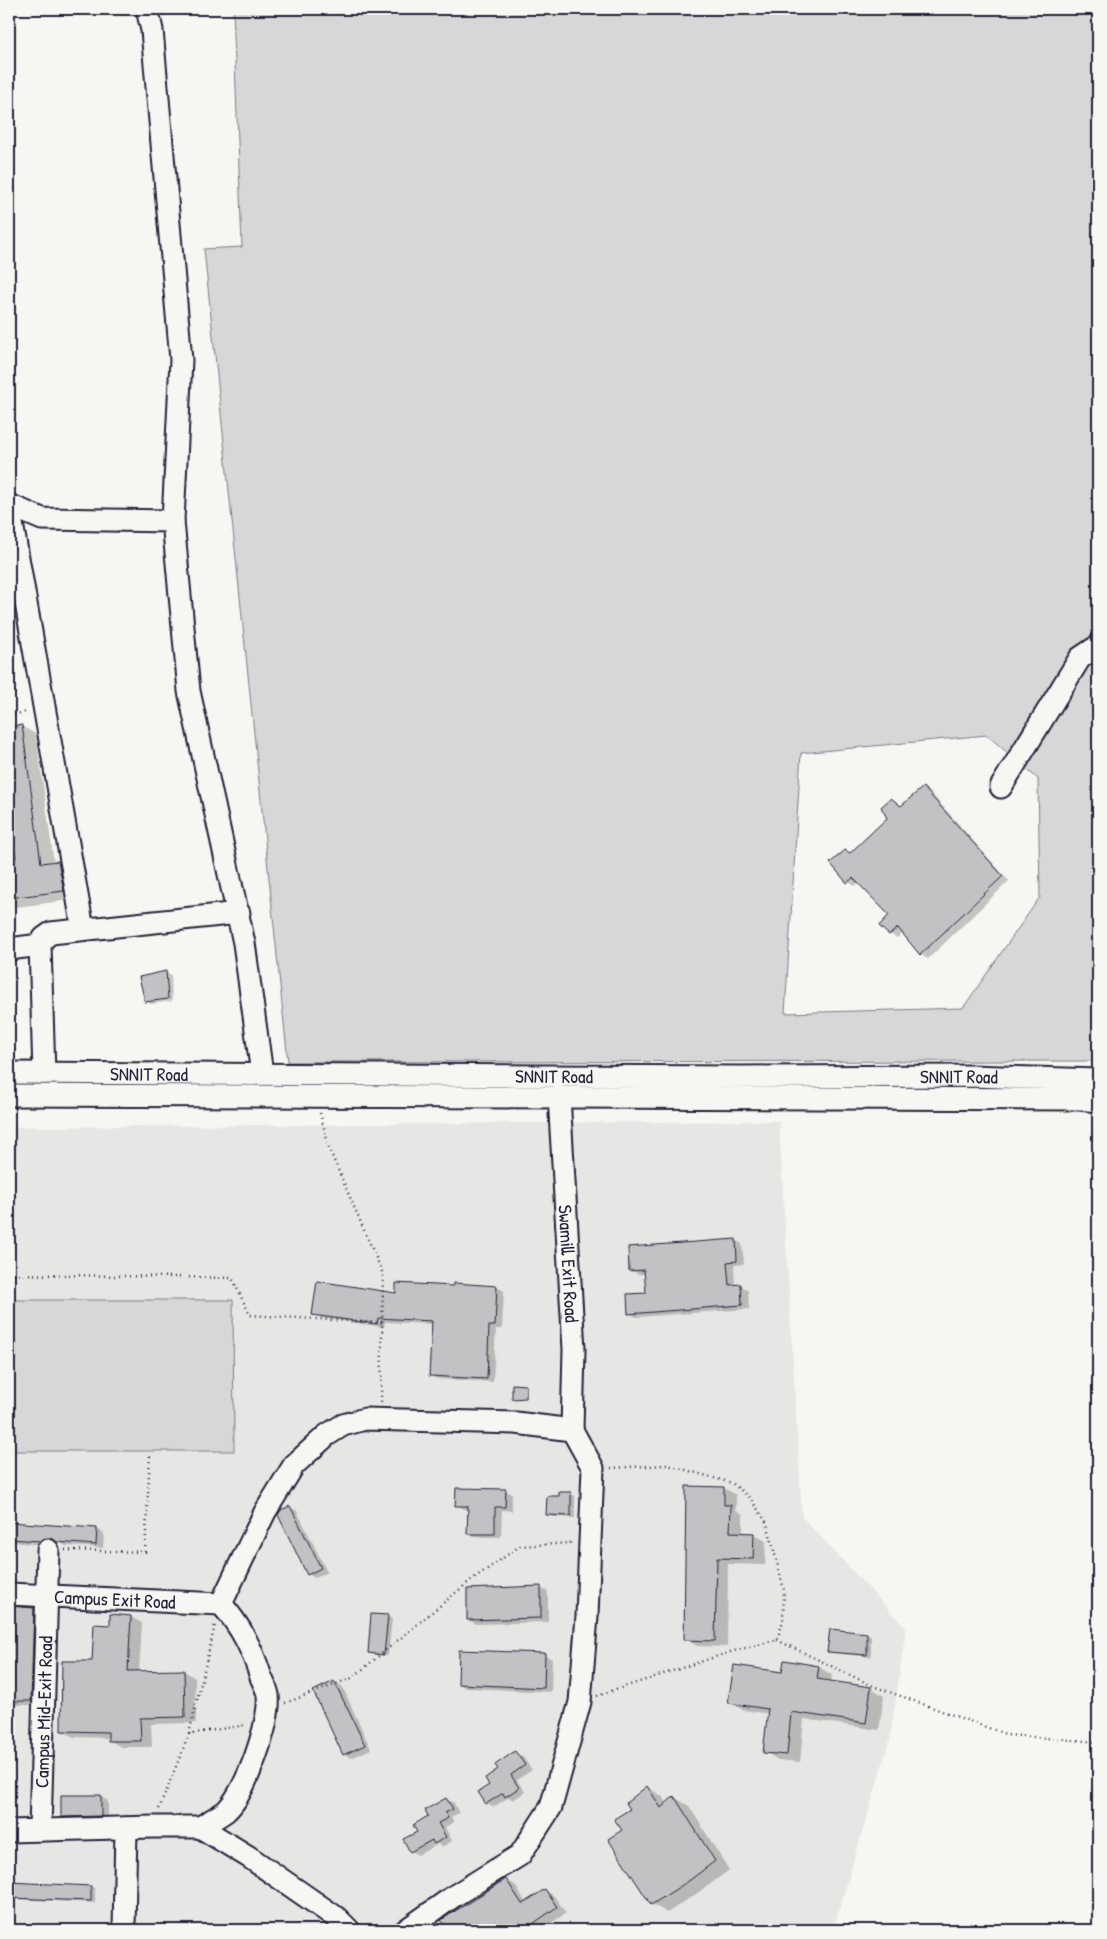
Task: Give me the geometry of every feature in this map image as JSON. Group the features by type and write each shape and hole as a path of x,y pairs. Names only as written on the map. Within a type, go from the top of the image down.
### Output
{"street":[{"path":"147,9 152,30 181,360 173,520 189,691 239,913 262,1074"},
{"path":"83,929 14,562 9,506 42,520 173,520"},
{"path":"1001,787 1080,658 1098,646"},
{"path":"44,1073 40,946 44,938 51,933 239,913"},
{"path":"9,948 40,946"},
{"name":"SNNIT Road","path":"9,1073 262,1074 485,1086 971,1076 1098,1080"},
{"name":"SNNIT Road","path":"9,1094 316,1096 485,1086"},
{"name":"SNNIT Road","path":"515,1086 559,1096 1080,1099 1098,1101"},
{"name":"Swamill Exit Road","path":"559,1096 574,1350 572,1430"},
{"path":"200,1827 226,1810 241,1788 251,1769 266,1716 268,1695 252,1648 231,1615 221,1604 266,1512 294,1464 327,1435 343,1425 365,1419 516,1423 572,1430 593,1468 587,1616 580,1702 551,1807 520,1855 454,1896 406,1930"},
{"name":"Campus Mid-Exit Road","path":"40,1830 48,1550"},
{"name":"Campus Exit Road","path":"9,1594 221,1604"},
{"path":"9,1831 200,1827 249,1857 337,1918 349,1930"},
{"path":"124,1930 126,1828"}],"path":[{"path":"316,1096 330,1151 383,1274 380,1419"},
{"path":"9,1274 232,1278 250,1315 382,1323"},
{"path":"48,1550 145,1552 150,1454"},
{"path":"593,1468 668,1464 732,1483 750,1498 767,1523 784,1590 782,1621 777,1640"},
{"path":"189,1734 266,1716 352,1678 470,1582 520,1546 590,1542"},
{"path":"153,1827 189,1734 221,1604"},
{"path":"580,1702 730,1652 777,1640 873,1686 1008,1735 1098,1742"}],"shaded area":[{"path":"233,9 1098,9 1098,1061 288,1062 204,249 242,247","holes":["987,735 1038,779 1040,897 963,1008 785,1013 801,753"]},
{"path":"779,1121 802,1517 906,1628 890,1740 833,1930 9,1930 9,1127"},
{"path":"9,1300 233,1300 234,1451 9,1451"}],"building":[{"path":"22,725 41,863 58,861 64,891 9,898 9,855 16,858 9,816 9,727"},
{"path":"923,787 1003,876 920,955 898,928 889,935 879,926 889,915 853,878 847,883 830,863 845,850 850,853 887,818 881,807 891,798 901,806"},
{"path":"166,971 168,999 145,1002 139,977"},
{"path":"736,1239 737,1261 727,1262 729,1285 741,1284 742,1305 628,1314 627,1294 646,1293 644,1270 629,1271 628,1247"},
{"path":"317,1281 396,1293 396,1283 454,1286 454,1283 497,1286 495,1326 489,1326 487,1379 429,1376 432,1321 378,1318 377,1324 312,1315"},
{"path":"512,1384 526,1385 526,1398 512,1399"},
{"path":"686,1486 724,1487 724,1505 731,1505 730,1532 754,1533 753,1559 717,1558 715,1641 684,1640"},
{"path":"456,1488 506,1489 505,1507 495,1507 495,1534 467,1534 468,1506 455,1506"},
{"path":"559,1492 571,1492 571,1516 546,1515 547,1496 559,1496"},
{"path":"290,1506 321,1568 307,1575 278,1515 281,1510"},
{"path":"9,1522 97,1528 96,1545 57,1542 49,1538 40,1541 9,1539"},
{"path":"541,1586 541,1618 467,1620 467,1589"},
{"path":"9,1606 34,1608 31,1701 9,1701"},
{"path":"110,1614 131,1616 128,1671 184,1670 185,1717 140,1718 141,1741 108,1741 108,1732 61,1731 62,1661 92,1661 94,1624 110,1625"},
{"path":"371,1614 388,1615 384,1655 368,1653"},
{"path":"830,1629 867,1633 867,1655 827,1652"},
{"path":"459,1650 545,1653 544,1688 458,1684"},
{"path":"784,1660 819,1666 817,1679 871,1687 866,1723 791,1712 787,1755 763,1753 768,1709 728,1703 734,1665 782,1672"},
{"path":"334,1681 365,1745 343,1755 313,1691"},
{"path":"515,1751 525,1765 511,1775 519,1788 505,1797 503,1793 486,1804 478,1792 489,1785 485,1778 498,1769 495,1765"},
{"path":"647,1786 661,1808 674,1796 715,1861 651,1905 608,1839 622,1830 614,1819 630,1809 626,1803"},
{"path":"61,1795 101,1795 101,1816 61,1817"},
{"path":"446,1798 453,1809 445,1813 448,1818 438,1823 446,1837 434,1844 432,1840 410,1852 403,1839 417,1832 413,1825 428,1816 425,1810"},
{"path":"506,1879 522,1904 545,1889 557,1907 534,1923 539,1930 448,1930 441,1920"},
{"path":"9,1882 91,1886 91,1901 9,1898"}]}
